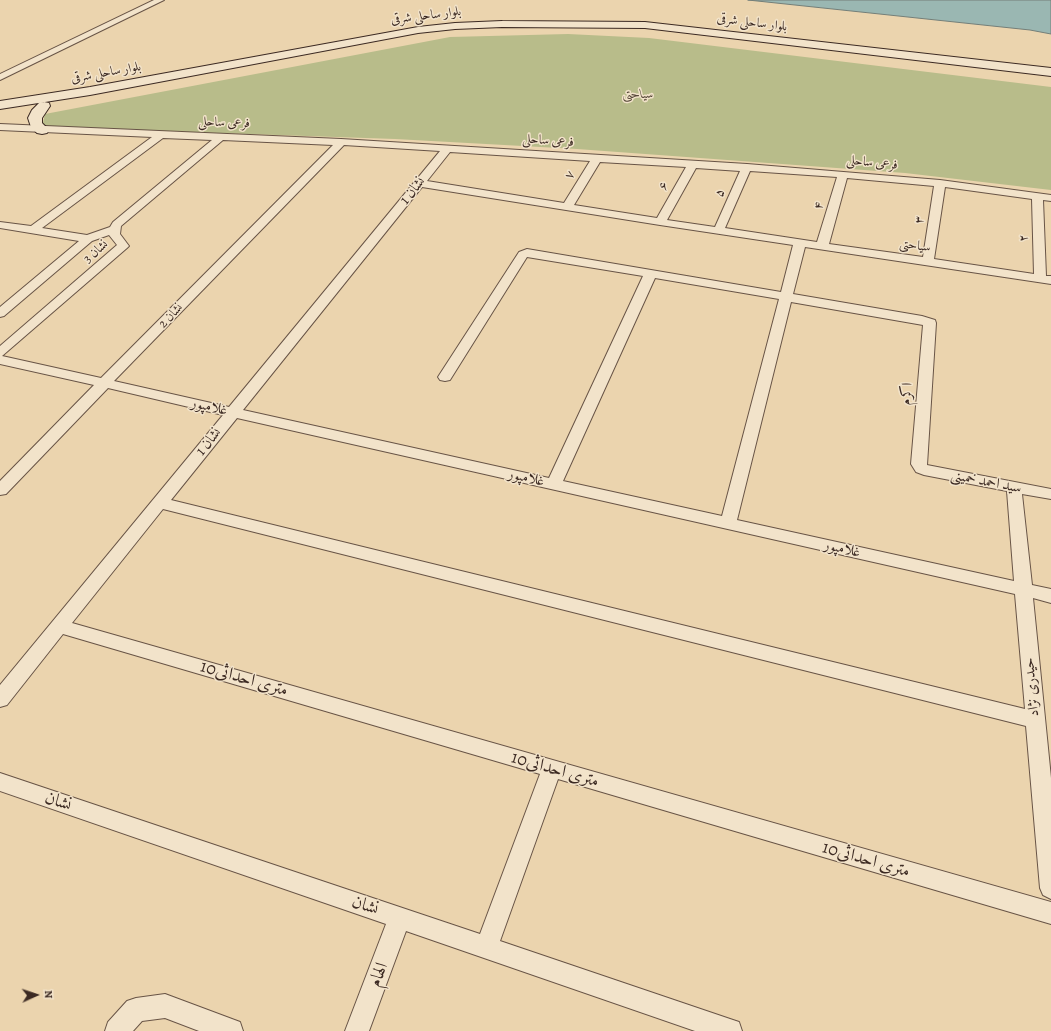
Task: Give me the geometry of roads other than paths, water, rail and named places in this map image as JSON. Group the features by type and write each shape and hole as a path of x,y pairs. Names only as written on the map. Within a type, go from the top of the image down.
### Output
{"main road":[{"name":"بلوار ساحلی شرقی","path":"2,112 90,91 418,30 455,26 502,24 645,25 1051,72"},
{"name":"بلوار ساحلی شرقی","path":"2,112 94,99 425,36 458,32 503,30 603,30 642,32 1051,81"},
{"path":"42,130 36,124 35,118 37,113 44,106"}],"street":[{"path":"0,78 160,0"},
{"name":"فرعی ساحلی","path":"2,112 42,130"},
{"name":"فرعی ساحلی","path":"0,127 341,142 747,167 843,174 1051,198"},
{"path":"33,230 161,135"},
{"name":"نشان 3","path":"0,353 123,246 114,234 117,224 220,137"},
{"name":"نشان 2","path":"0,490 341,142"},
{"name":"نشان 1","path":"0,699 448,148"},
{"name":"۷","path":"567,207 597,158"},
{"name":"۶","path":"660,222 693,164"},
{"name":"۵","path":"719,230 747,167"},
{"name":"۴","path":"822,246 843,174"},
{"name":"سیاحتی","path":"420,183 660,222 1045,279"},
{"name":"۳","path":"928,262 940,184"},
{"name":"۲","path":"1037,196 1045,279"},
{"path":"0,225 88,239"},
{"path":"0,313 88,239 114,230"},
{"path":"728,523 800,242"},
{"path":"444,377 524,254 531,253 786,298"},
{"path":"554,484 650,274"},
{"name":"اکرم","path":"786,298 922,320 930,323 919,464 921,468"},
{"name":"غلامپور","path":"0,360 1051,596"},
{"name":"سید احمد خمینی","path":"921,468 928,471 1051,494"},
{"name":"حیدری نژاد","path":"1014,487 1036,720 1046,792 1051,888"},
{"path":"159,503 1036,720"},
{"name":"10متری احداثی","path":"60,626 1051,913"},
{"path":"486,948 552,769"},
{"name":"نشان","path":"0,782 730,1031"},
{"name":"الهام","path":"357,1031 400,918"},
{"path":"117,1031 136,1010 165,1006 231,1031"}],"water":[{"path":"748,0 1051,0 1051,34 1030,30"}]}
